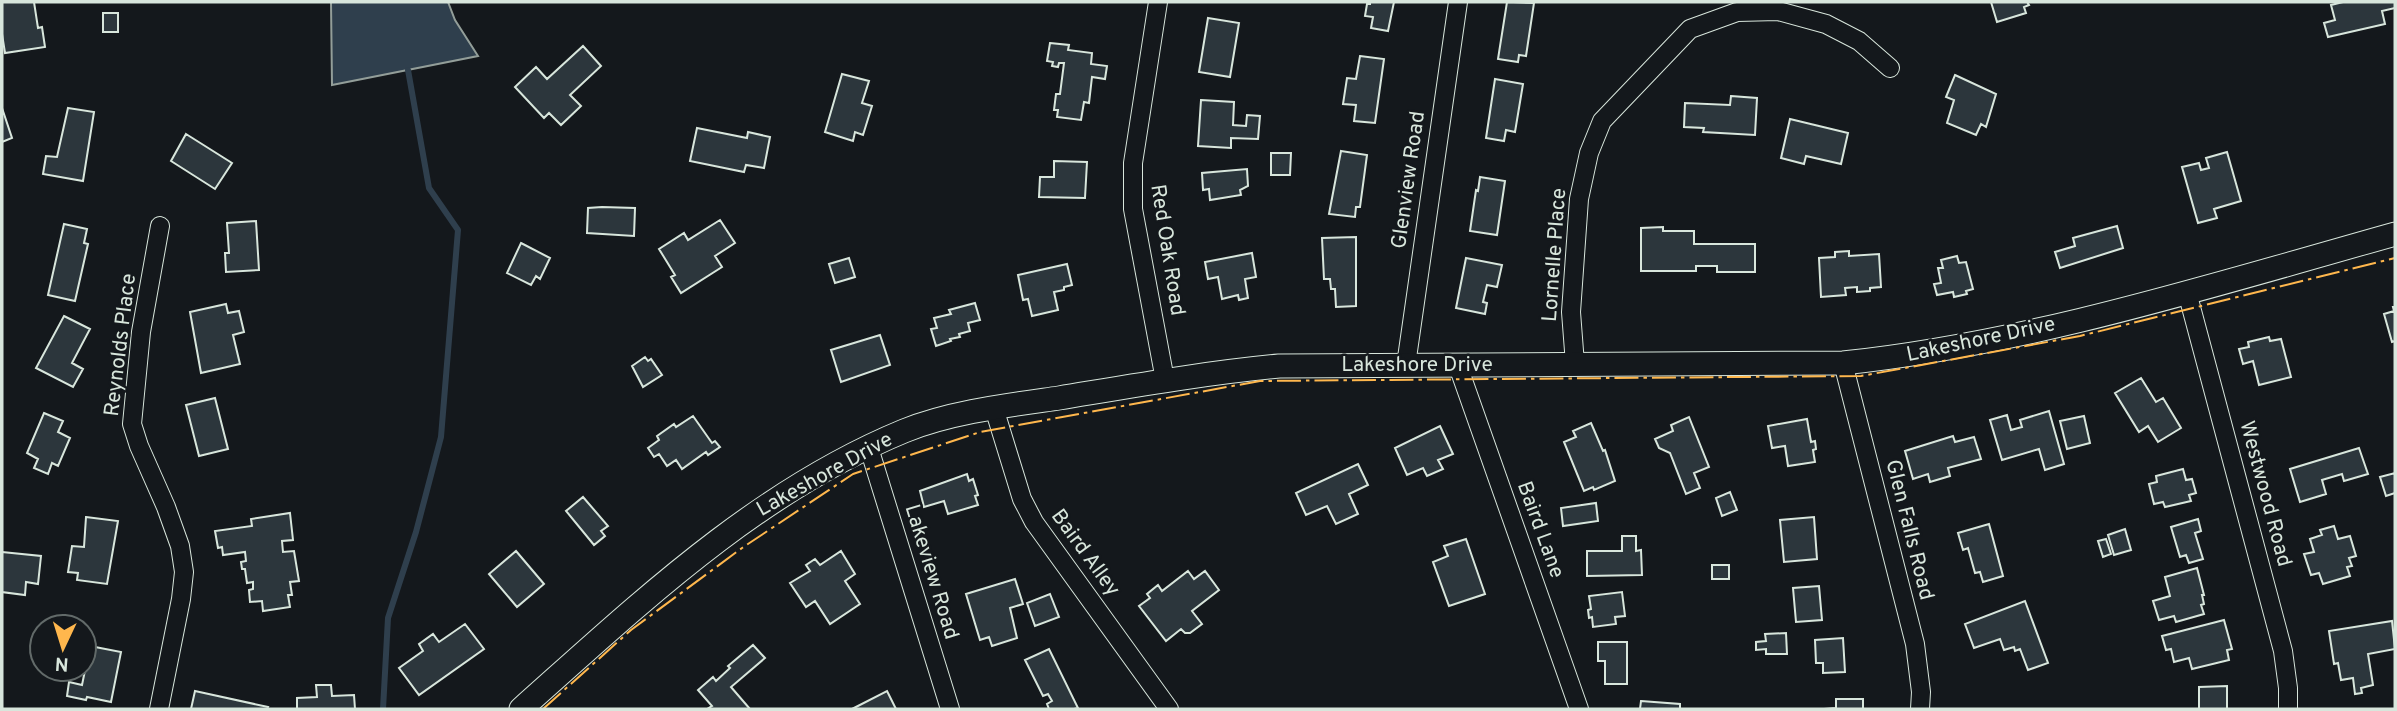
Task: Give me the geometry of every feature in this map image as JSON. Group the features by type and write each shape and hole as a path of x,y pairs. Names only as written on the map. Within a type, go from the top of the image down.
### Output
{"street":[{"name":"Red Oak Road","path":"1158,2 1133,163 1133,209 1165,380"},
{"name":"Glenview Road","path":"1406,365 1458,2"},
{"name":"Lornelle Place","path":"1575,363 1571,312 1575,250 1579,199 1589,153 1602,121 1690,29 1737,12 1778,11 1826,24 1858,41 1890,68"},
{"name":"Reynolds Place","path":"159,709 184,572 180,546 132,425 141,332 160,226"},
{"name":"Lakeshore Drive","path":"522,709 692,559 776,499 834,465 906,430 994,408 1165,380 1279,366 1843,363 1913,356 2003,339 2187,292 2395,234"},
{"name":"Westwood Road","path":"2187,292 2283,651 2288,709"},
{"name":"Glen Falls Road","path":"1843,363 1915,643 1921,692 1920,709"},
{"name":"Baird Lane","path":"1458,366 1580,709"},
{"name":"Baird Alley","path":"994,408 1022,499 1034,522 1170,709"},
{"name":"Lakeview Road","path":"869,448 950,709"}],"water":[{"path":"331,2 448,2 455,20 478,56 332,85"}],"building":[{"path":"2,2 34,2 38,28 42,27 45,47 5,53"},
{"path":"1394,2 1388,31 1371,28 1373,17 1365,16 1367,4"},
{"path":"1507,2 1534,3 1526,56 1519,55 1518,62 1498,59"},
{"path":"1991,2 2027,2 2029,5 2024,7 2026,13 1997,22"},
{"path":"2343,2 2395,2 2395,8 2382,11 2385,24 2328,37 2324,23 2335,20 2331,5"},
{"path":"103,13 118,13 118,32 103,32"},
{"path":"1208,18 1239,23 1230,77 1199,72"},
{"path":"1050,43 1069,45 1068,50 1092,53 1091,64 1107,66 1105,79 1092,77 1089,103 1084,102 1081,120 1057,117 1058,110 1054,110 1056,94 1060,94 1064,63 1059,63 1058,67 1047,61"},
{"path":"583,46 601,66 570,95 581,106 561,125 549,113 544,118 515,87 536,67 547,79"},
{"path":"1360,56 1384,59 1375,123 1354,121 1356,105 1343,104 1347,78 1356,79"},
{"path":"842,74 869,81 862,103 872,106 863,135 855,132 853,141 825,132"},
{"path":"1955,75 1996,94 1986,127 1981,124 1976,135 1947,123 1954,100 1946,97"},
{"path":"1495,79 1523,84 1515,132 1506,130 1504,141 1486,138"},
{"path":"1731,96 1757,98 1755,135 1703,132 1704,128 1684,127 1685,103 1730,105"},
{"path":"1201,100 1234,102 1233,125 1246,126 1247,115 1260,116 1258,139 1231,138 1231,148 1198,146"},
{"path":"2,108 12,138 2,142"},
{"path":"68,108 94,112 83,181 43,174 46,156 57,157"},
{"path":"1790,119 1848,133 1841,164 1806,156 1804,164 1781,158"},
{"path":"697,128 747,138 748,132 770,137 764,168 746,165 744,172 690,161"},
{"path":"186,134 232,163 215,189 171,161"},
{"path":"1341,151 1367,155 1360,207 1356,207 1355,217 1329,214"},
{"path":"2227,152 2241,201 2214,209 2217,218 2198,223 2182,167 2199,163 2201,170 2209,168 2206,158"},
{"path":"1271,153 1291,153 1290,175 1271,175"},
{"path":"1054,161 1087,162 1085,198 1039,197 1040,177 1054,177"},
{"path":"1247,169 1248,186 1240,190 1241,195 1210,200 1209,189 1203,190 1202,173"},
{"path":"1480,177 1505,181 1497,235 1470,231"},
{"path":"588,208 635,208 634,236 587,233"},
{"path":"720,220 735,243 715,256 722,267 681,293 671,277 675,275 659,249 684,233 688,240"},
{"path":"256,221 259,270 226,272 225,253 229,253 227,223"},
{"path":"64,224 87,229 84,243 88,244 75,301 48,295"},
{"path":"2117,226 2123,248 2060,268 2055,252 2075,246 2073,238"},
{"path":"1663,227 1663,231 1694,231 1694,244 1755,244 1755,272 1717,272 1717,266 1696,266 1696,271 1641,271 1641,228"},
{"path":"1356,237 1356,306 1336,307 1335,289 1331,289 1330,279 1324,279 1322,238"},
{"path":"521,243 550,258 540,279 536,276 531,285 507,273"},
{"path":"1849,251 1849,256 1879,254 1881,287 1857,292 1857,287 1845,288 1846,295 1821,297 1819,258 1835,257 1835,252"},
{"path":"1252,253 1256,277 1245,279 1248,298 1239,300 1238,295 1222,299 1218,277 1208,279 1205,262"},
{"path":"1957,256 1959,263 1966,262 1973,289 1966,291 1967,294 1954,297 1953,292 1937,295 1934,284 1941,283 1938,268 1943,268 1941,260"},
{"path":"849,258 855,277 835,283 829,264"},
{"path":"1466,258 1502,265 1497,287 1487,285 1483,302 1487,303 1485,314 1456,308"},
{"path":"1067,264 1072,285 1054,292 1058,310 1032,316 1028,299 1023,300 1018,275"},
{"path":"975,303 980,320 968,323 970,331 959,334 960,337 936,346 931,329 937,328 934,318 951,314 949,310"},
{"path":"226,304 228,313 239,311 244,332 233,335 240,364 201,373 190,312"},
{"path":"2395,307 2395,341 2392,342 2384,314 2394,311"},
{"path":"64,316 90,329 72,363 83,369 73,387 36,368"},
{"path":"880,335 890,365 841,382 831,350"},
{"path":"2269,337 2270,341 2281,339 2291,377 2259,385 2253,361 2243,364 2239,349 2249,347 2248,342"},
{"path":"645,357 648,361 651,359 662,375 643,387 632,366"},
{"path":"2141,378 2156,402 2163,398 2181,428 2158,442 2148,426 2139,432 2115,393"},
{"path":"215,398 228,449 199,456 186,405"},
{"path":"2049,411 2064,464 2045,470 2039,449 2002,460 1990,420 2007,415 2011,430 2022,427 2020,420"},
{"path":"44,413 63,421 58,432 70,438 58,466 52,463 48,474 34,468 38,459 27,453"},
{"path":"693,416 712,443 715,441 720,447 708,455 706,452 682,469 676,460 667,466 659,454 654,457 648,448 659,440 657,436 674,424 676,427"},
{"path":"2084,416 2090,443 2067,449 2060,421"},
{"path":"1689,417 1709,467 1694,473 1700,488 1686,494 1670,453 1659,448 1655,439 1673,431 1671,425"},
{"path":"1807,419 1811,442 1815,441 1815,462 1788,466 1785,446 1772,448 1768,426"},
{"path":"1591,423 1603,451 1605,450 1615,481 1594,490 1593,487 1584,491 1564,442 1576,437 1573,431"},
{"path":"1440,426 1453,454 1438,460 1443,469 1427,476 1423,468 1407,475 1395,448"},
{"path":"1953,436 1955,442 1974,437 1981,459 1948,468 1950,476 1930,482 1928,474 1913,479 1905,451"},
{"path":"2359,448 2368,474 2344,481 2342,474 2322,480 2326,494 2300,502 2290,469"},
{"path":"1358,464 1368,485 1349,494 1358,514 1336,524 1327,506 1306,515 1296,493"},
{"path":"2183,469 2186,480 2192,479 2196,493 2189,495 2191,501 2165,507 2163,502 2154,504 2149,484 2157,482 2156,476"},
{"path":"2395,473 2395,493 2386,496 2380,477"},
{"path":"967,474 969,481 973,479 978,505 948,514 944,501 924,507 920,491"},
{"path":"1730,492 1737,510 1722,516 1716,498"},
{"path":"583,497 608,526 601,531 605,536 594,545 566,511"},
{"path":"1596,503 1598,521 1563,526 1561,508"},
{"path":"290,513 293,540 282,541 283,552 294,551 299,581 290,582 290,607 263,611 262,601 250,602 249,590 253,589 253,582 247,583 241,562 246,561 245,552 223,555 222,547 218,548 215,531 252,526 251,519"},
{"path":"86,517 118,521 107,584 77,580 78,573 68,572 72,546 84,547"},
{"path":"1814,517 1817,559 1784,562 1780,520"},
{"path":"2198,519 2201,531 2195,533 2203,559 2189,563 2186,555 2180,557 2171,527"},
{"path":"1989,524 2003,576 1983,582 1980,572 1975,573 1968,548 1963,550 1958,533"},
{"path":"2334,526 2338,539 2350,536 2356,556 2349,558 2352,566 2347,567 2350,576 2323,584 2319,573 2311,575 2304,554 2314,552 2310,539 2322,535 2320,530"},
{"path":"2125,529 2131,550 2114,555 2108,535"},
{"path":"1622,536 1636,536 1636,551 1641,550 1642,575 1587,576 1587,551 1622,551"},
{"path":"1466,539 1485,594 1449,606 1433,562 1448,556 1444,546"},
{"path":"2106,539 2111,554 2103,557 2098,541"},
{"path":"516,551 544,584 517,607 489,574"},
{"path":"841,551 855,574 845,581 860,604 830,624 815,601 806,607 790,583 810,571 806,565 815,559 820,565"},
{"path":"2,552 41,556 38,584 26,582 25,595 2,592"},
{"path":"1712,565 1729,565 1729,579 1712,579"},
{"path":"2197,568 2204,595 2204,604 2201,605 2204,614 2176,622 2174,616 2159,620 2153,601 2170,596 2165,577"},
{"path":"1188,571 1194,579 1205,571 1219,590 1192,611 1202,624 1190,633 1181,629 1166,641 1139,606 1150,598 1147,594 1158,585 1162,591"},
{"path":"1015,579 1023,604 1010,608 1017,638 992,646 989,637 980,640 966,594"},
{"path":"1819,586 1822,620 1796,622 1793,588"},
{"path":"1622,592 1625,616 1615,617 1616,624 1593,627 1592,617 1589,618 1589,596"},
{"path":"1050,594 1059,617 1035,626 1027,603"},
{"path":"2025,601 2048,663 2028,670 2020,649 2015,651 2014,647 2004,650 2000,639 1974,648 1965,624"},
{"path":"2224,620 2232,649 2227,650 2229,660 2192,669 2189,658 2174,662 2171,649 2166,650 2162,636"},
{"path":"2392,621 2395,649 2368,654 2373,685 2361,688 2362,693 2355,694 2353,678 2341,680 2338,663 2334,664 2329,631"},
{"path":"465,624 484,649 419,695 399,668 423,651 419,644 433,634 439,642"},
{"path":"1786,633 1787,654 1766,654 1766,649 1756,650 1756,642 1766,641 1765,634"},
{"path":"1843,638 1845,672 1823,673 1823,663 1816,663 1815,640"},
{"path":"1598,642 1627,642 1627,684 1605,684 1605,661 1598,661"},
{"path":"753,645 765,658 731,687 750,709 707,709 712,706 698,690 713,677 716,681 730,668 728,666"},
{"path":"98,648 121,652 111,702 67,696 69,683 98,683"},
{"path":"1049,649 1078,708 1049,709 1047,704 1052,701 1048,694 1043,696 1025,660"},
{"path":"316,685 331,685 332,696 354,695 355,709 297,709 297,698 317,697"},
{"path":"2227,686 2227,709 2199,709 2199,687"},
{"path":"195,691 268,707 191,709"},
{"path":"887,691 896,709 852,709"},
{"path":"1836,699 1863,699 1863,709 1824,709 1836,708"},
{"path":"1641,701 1680,704 1680,709 1640,709"}],"waterway":[{"path":"383,709 388,618 416,532 441,437 458,230 429,188 408,70"}],"power":[{"path":"543,709 631,630 742,548 853,474 980,432 1260,381 1861,376 2080,336 2395,258"}]}
